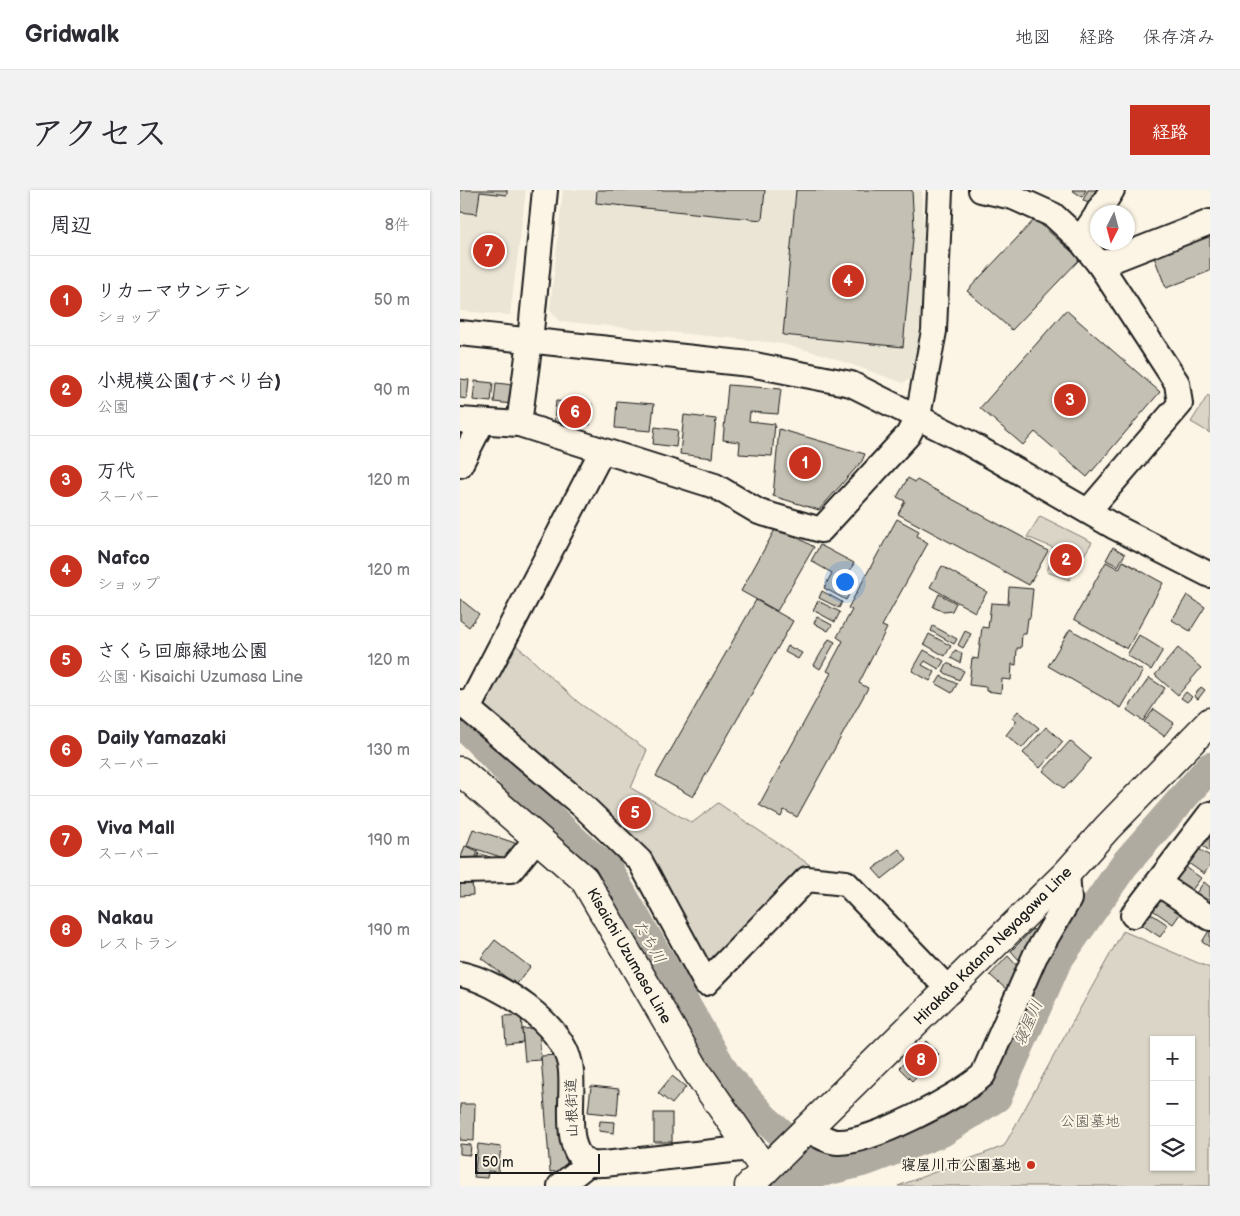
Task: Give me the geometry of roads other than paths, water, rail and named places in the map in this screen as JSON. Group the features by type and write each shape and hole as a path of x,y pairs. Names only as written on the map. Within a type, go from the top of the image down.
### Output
{"main road":[{"name":"Hirakata Katano Neyagawa Line","path":"761,1165 804,1131 950,991 1067,873 1107,828 1210,722"},
{"name":"Kisaichi Uzumasa Line","path":"460,771 584,879 606,914 670,1030 761,1165"}],"street":[{"path":"519,424 530,341 545,190"},
{"path":"460,465 471,421 519,424 715,486 759,512 821,530 908,435 918,416 934,330 942,190"},
{"path":"981,190 1013,197 1053,215 1080,240 1100,265 1177,383 1180,404 1089,510"},
{"path":"1103,205 1112,190"},
{"path":"1100,265 1210,222"},
{"path":"1080,240 1090,225"},
{"path":"460,333 750,364 851,384 918,416 1089,510 1115,527 1210,575"},
{"path":"602,451 464,706 583,806 640,861 706,983 808,879 846,883 950,991"},
{"path":"1133,915 1210,814"},
{"path":"460,871 510,870 537,838"},
{"path":"804,1131 835,1142 854,1141 905,1120 968,1088 983,1075 1035,956 1069,899 1067,873"},
{"path":"1158,883 1210,918"},
{"name":"山根街道","path":"460,974 477,977 495,985 549,1025 562,1043 570,1063 573,1088 571,1140 578,1154 589,1163"},
{"path":"560,1186 589,1163 761,1165"}],"waterway":[{"name":"たち川","path":"460,723 497,759 568,835 607,868 726,1075 764,1118 825,1171"},
{"name":"寝屋川","path":"783,1186 789,1180 866,1161 942,1132 997,1097 1057,961 1124,865 1210,767"}],"place":[{"name":"Viva Mall","path":"489,251"},
{"name":"Nafco","path":"848,281"},
{"name":"万代","path":"1070,400"},
{"name":"Daily Yamazaki","path":"575,412"},
{"name":"リカーマウンテン","path":"805,463"},
{"name":"小規模公園(すべり台)","path":"1066,560"},
{"name":"さくら回廊緑地公園","path":"635,813"},
{"name":"Nakau","path":"921,1060"},
{"name":"寝屋川市公園墓地","path":"1031,1165"}],"park label":[{"name":"公園墓地","path":"1090,1121"}]}
